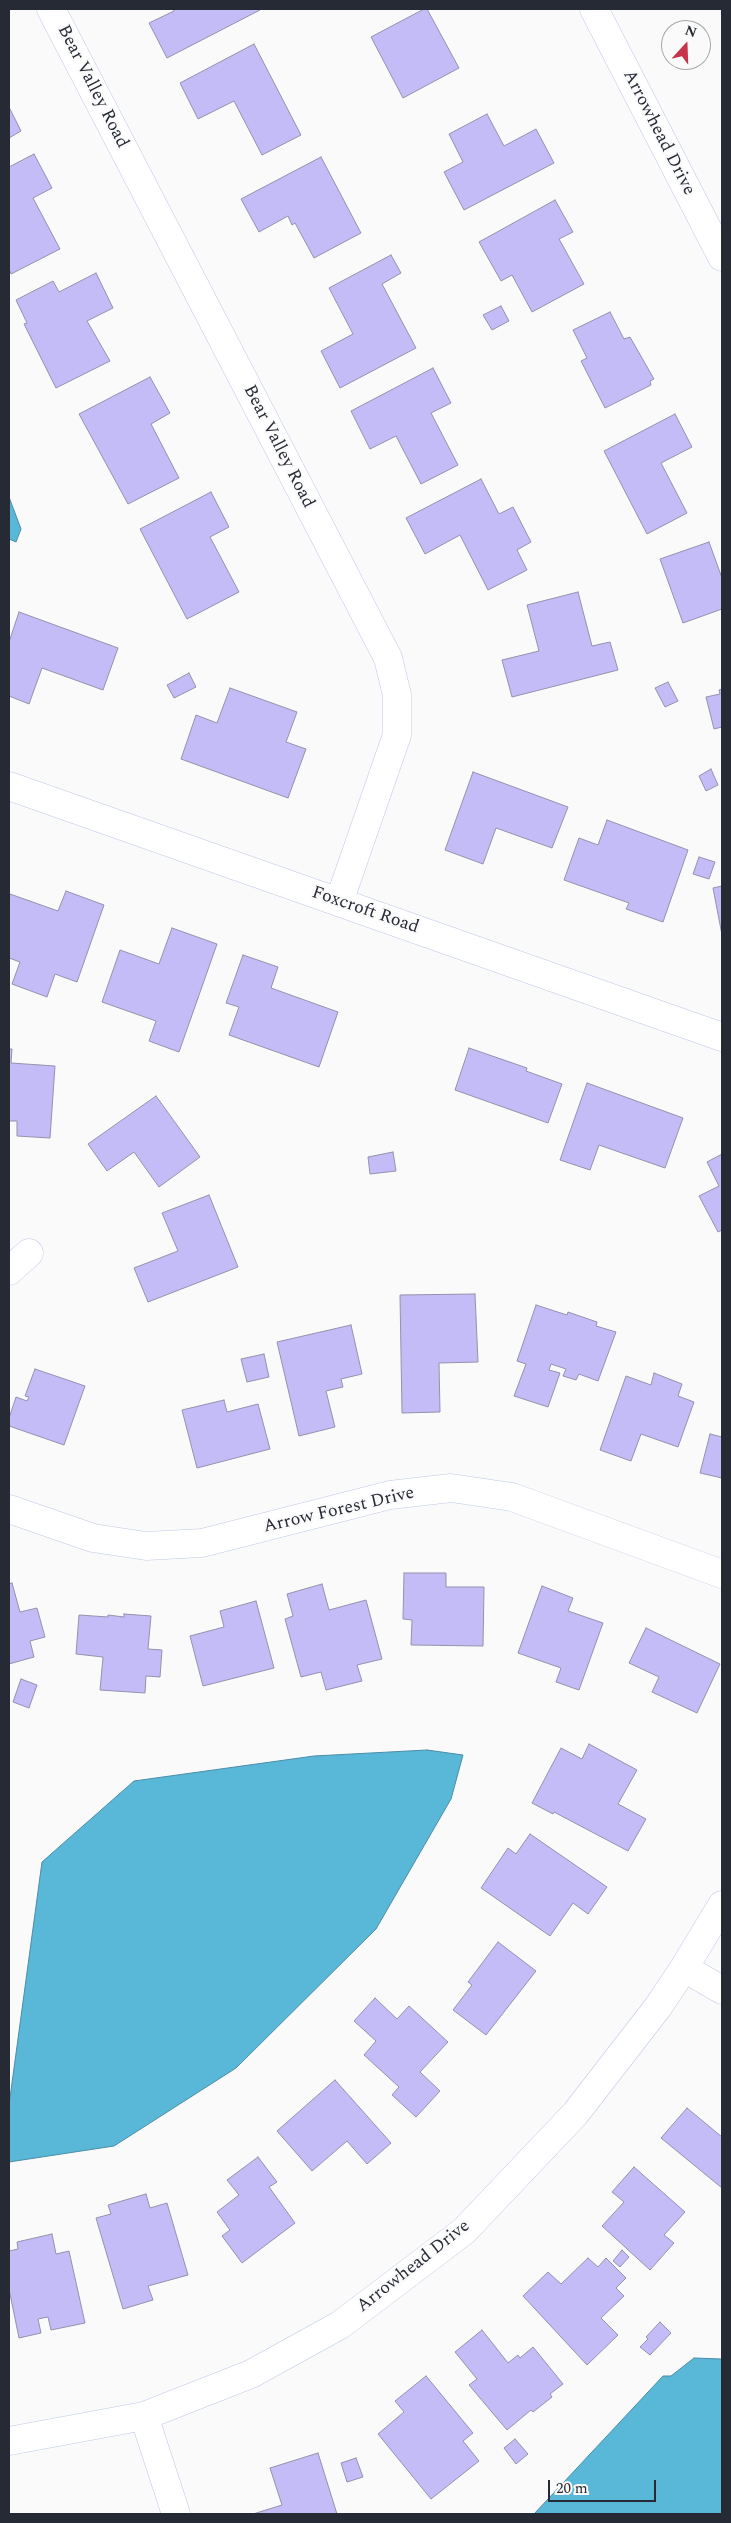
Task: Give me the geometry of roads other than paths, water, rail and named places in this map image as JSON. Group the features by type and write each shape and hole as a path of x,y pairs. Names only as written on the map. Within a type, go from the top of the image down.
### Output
{"street":[{"name":"Bear Valley Road","path":"52,9 388,658 397,695 397,734 339,902"},
{"name":"Arrowhead Drive","path":"594,9 722,257"},
{"name":"Foxcroft Road","path":"9,786 722,1037"},
{"name":"Arrow Forest Drive","path":"9,1509 93,1538 146,1546 202,1543 390,1495 451,1488 512,1497 722,1574"},
{"name":"Arrowhead Drive","path":"9,2441 144,2416 252,2374 340,2325 464,2231 575,2114 658,2007 722,1905"},
{"path":"684,1968 722,1990"},
{"path":"144,2416 176,2514"}],"water":[{"path":"9,497 21,529 16,542 9,539"},
{"path":"427,1750 463,1755 451,1799 376,1929 236,2068 114,2146 9,2162 9,2105 42,1862 134,1781 314,1756"},
{"path":"694,2358 722,2359 722,2514 534,2514 663,2376 671,2376"}]}
